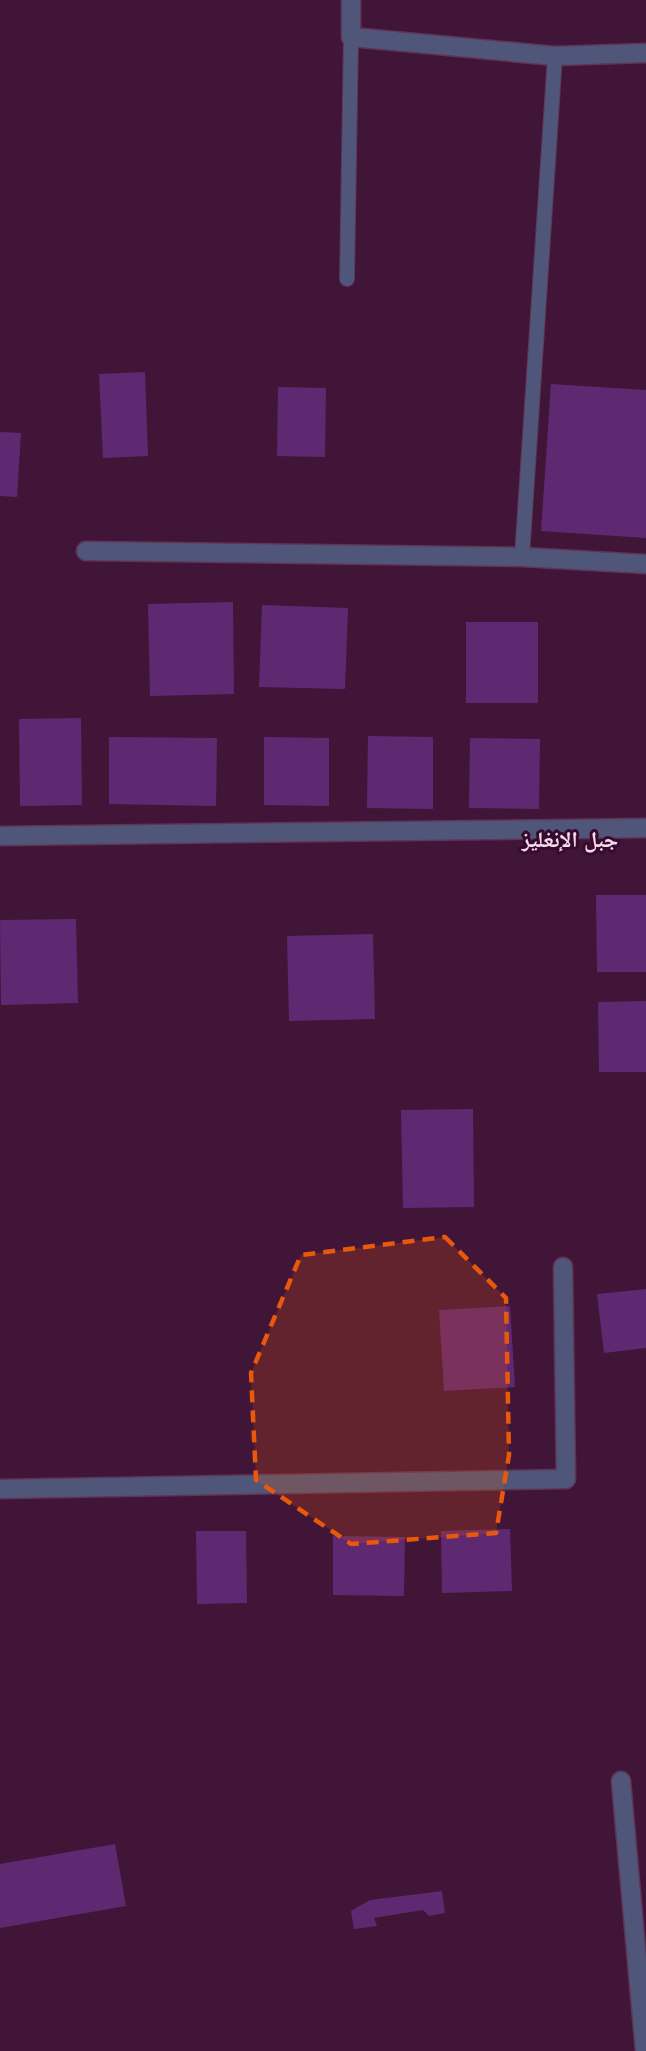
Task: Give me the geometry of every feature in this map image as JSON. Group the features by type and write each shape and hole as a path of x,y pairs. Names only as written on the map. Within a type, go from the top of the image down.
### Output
{"street":[{"path":"351,0 351,37 555,56 646,53"},
{"path":"86,551 522,557 646,564"},
{"path":"0,836 646,828"},
{"path":"0,1489 566,1479 563,1267"},
{"path":"621,1781 645,2051"}],"lane":[{"path":"347,279 351,37"},
{"path":"522,557 555,56"}],"highlighted area":[{"path":"445,1237 506,1298 509,1455 496,1533 351,1544 256,1480 251,1373 301,1255"}],"building":[{"path":"145,372 148,456 103,458 99,374"},
{"path":"551,384 646,390 646,538 541,531"},
{"path":"278,387 326,388 325,457 277,456"},
{"path":"0,432 21,433 17,497 0,496"},
{"path":"233,602 234,694 150,696 148,604"},
{"path":"262,605 348,608 345,689 259,687"},
{"path":"466,622 538,622 538,703 466,703"},
{"path":"81,718 82,805 20,806 19,719"},
{"path":"368,736 433,737 433,809 367,808"},
{"path":"109,737 217,738 216,806 109,804"},
{"path":"264,737 329,738 329,806 264,805"},
{"path":"470,738 540,739 539,809 469,808"},
{"path":"596,895 646,895 646,972 597,972"},
{"path":"76,919 78,1003 1,1005 0,920"},
{"path":"373,934 375,1019 289,1021 287,936"},
{"path":"646,1001 646,1072 599,1072 598,1002"},
{"path":"473,1109 474,1207 403,1208 401,1110"},
{"path":"646,1289 646,1348 604,1353 597,1294"},
{"path":"510,1306 515,1387 444,1391 439,1310"},
{"path":"510,1529 512,1591 442,1593 441,1531"},
{"path":"196,1531 246,1531 247,1603 197,1604"},
{"path":"333,1536 405,1537 404,1596 333,1595"},
{"path":"115,1844 126,1906 0,1928 0,1864"},
{"path":"442,1891 445,1913 429,1916 423,1910 374,1918 377,1926 354,1929 351,1911 370,1900"}],"district":[{"name":"جبل الإنغليز","path":"570,839"}]}
